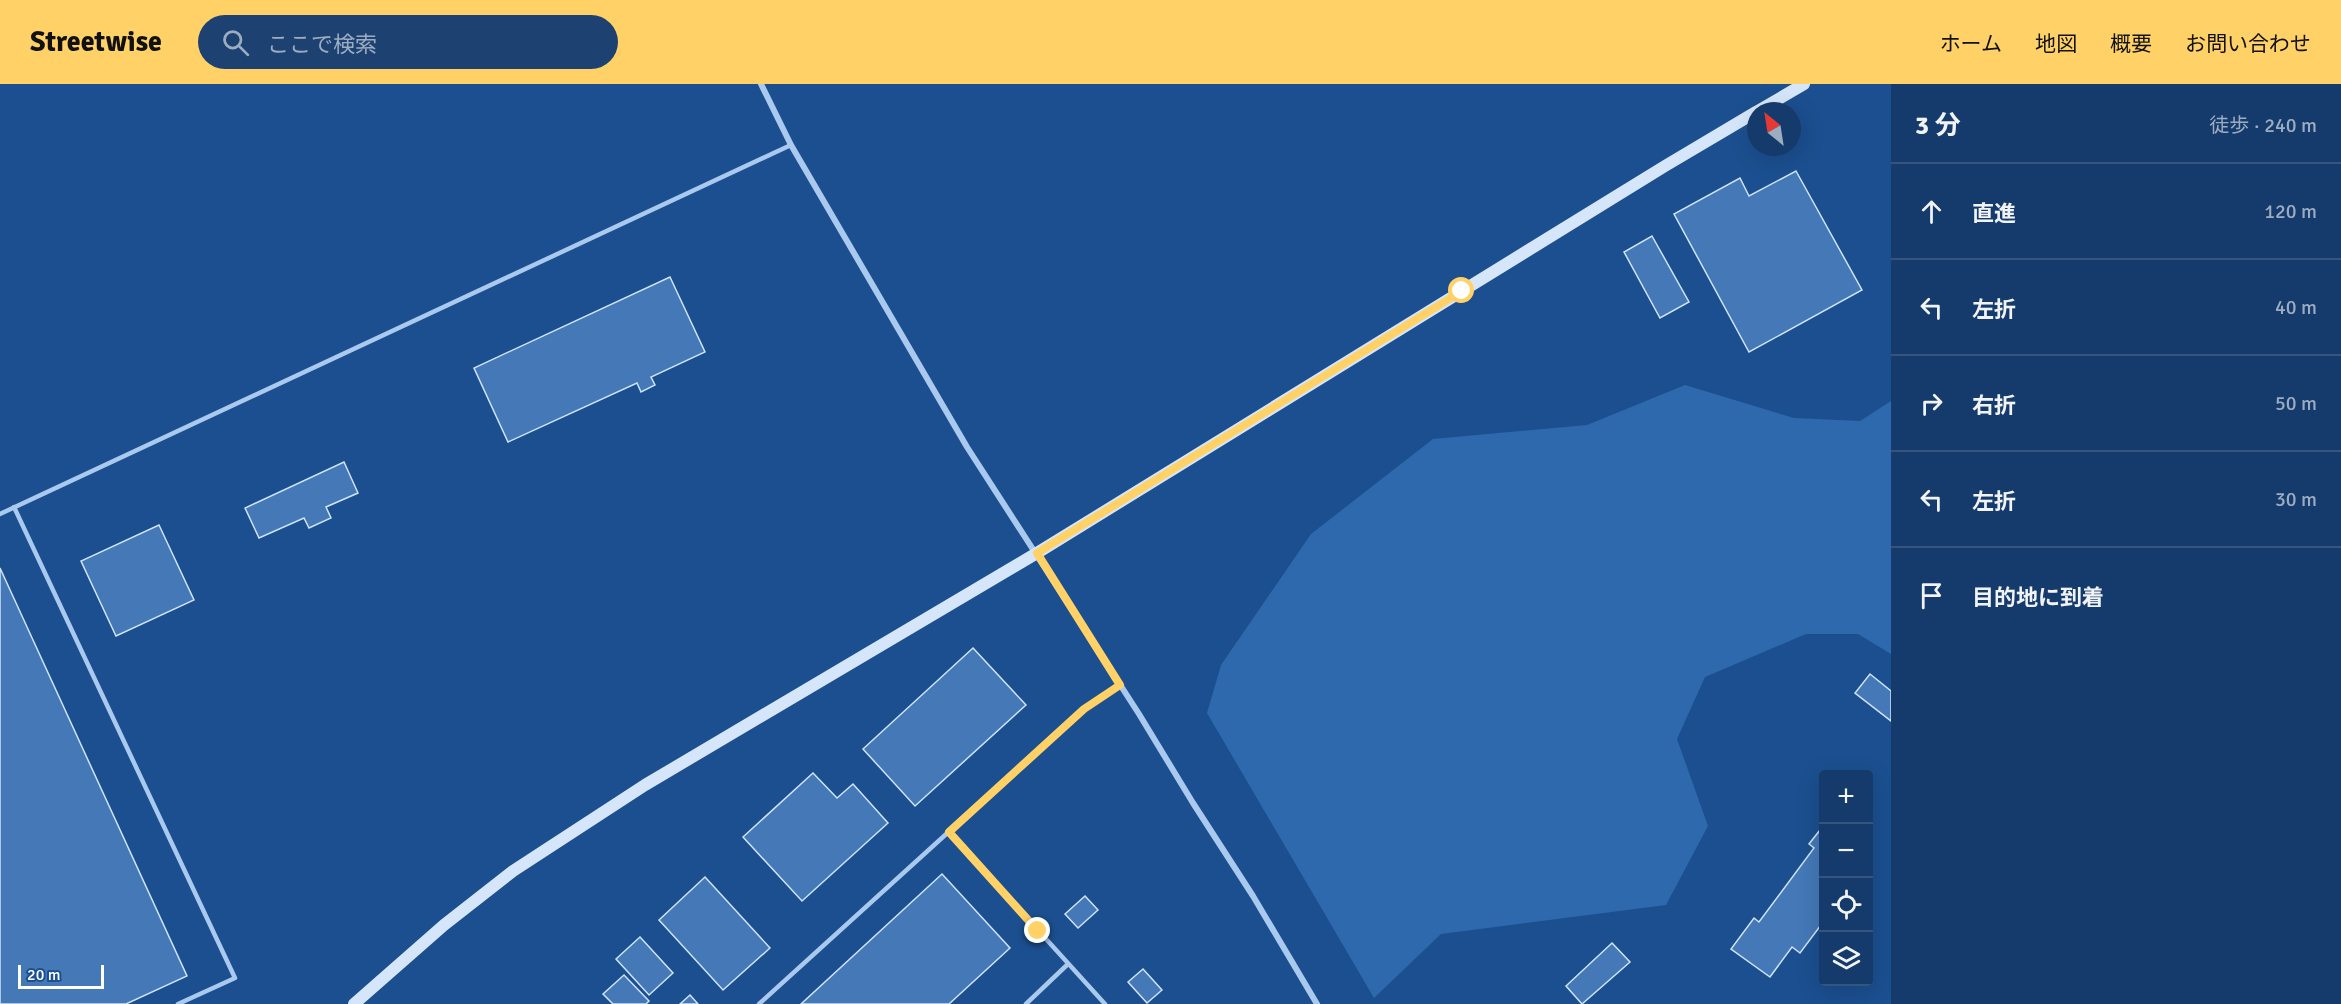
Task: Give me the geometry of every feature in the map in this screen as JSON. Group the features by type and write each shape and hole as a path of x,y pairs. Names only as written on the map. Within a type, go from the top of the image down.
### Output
{"street":[{"path":"761,84 791,146 967,447 1037,553 1253,896 1317,1004"},
{"path":"1774,102 1804,84"},
{"path":"354,1004 444,925 513,871 645,785 1037,553 1665,166 1747,118"}],"lane":[{"path":"0,514 791,146"},
{"path":"14,507 235,978 178,1004"},
{"path":"759,1004 1084,709 1120,685"},
{"path":"949,832 1105,1004"},
{"path":"1026,1004 1068,964"}],"shaded area":[{"path":"1685,385 1794,418 1860,421 1891,401 1891,654 1858,634 1806,634 1705,677 1677,739 1708,826 1666,905 1441,934 1374,998 1207,713 1221,665 1311,534 1433,439 1587,425"}],"building":[{"path":"1796,171 1862,290 1749,352 1674,214 1740,178 1749,196"},
{"path":"1652,236 1689,302 1660,318 1624,252"},
{"path":"670,277 705,352 651,377 655,385 641,392 637,383 508,442 474,368"},
{"path":"344,462 358,493 326,507 331,518 309,528 304,518 259,538 245,508"},
{"path":"159,525 194,600 116,636 81,561"},
{"path":"0,568 187,976 126,1004 0,1004"},
{"path":"973,648 1026,705 915,806 863,749"},
{"path":"1870,674 1891,691 1891,721 1855,693"},
{"path":"813,773 837,798 853,784 888,823 802,901 743,837"},
{"path":"1819,831 1819,928 1800,953 1792,947 1770,977 1731,949 1754,918 1759,922 1814,848 1809,844"},
{"path":"942,874 1010,948 949,1004 801,1004"},
{"path":"705,877 770,948 723,990 659,920"},
{"path":"1085,896 1098,910 1078,928 1065,914"},
{"path":"640,937 673,973 649,995 616,959"},
{"path":"1612,943 1630,962 1582,1004 1566,986"},
{"path":"1143,969 1162,990 1147,1003 1128,982"},
{"path":"624,975 649,1001 646,1004 613,1004 603,994"},
{"path":"690,995 698,1004 680,1004"}],"route":[{"path":"1038,931 949,832 1084,709 1120,685 1037,553 1462,291"}]}
